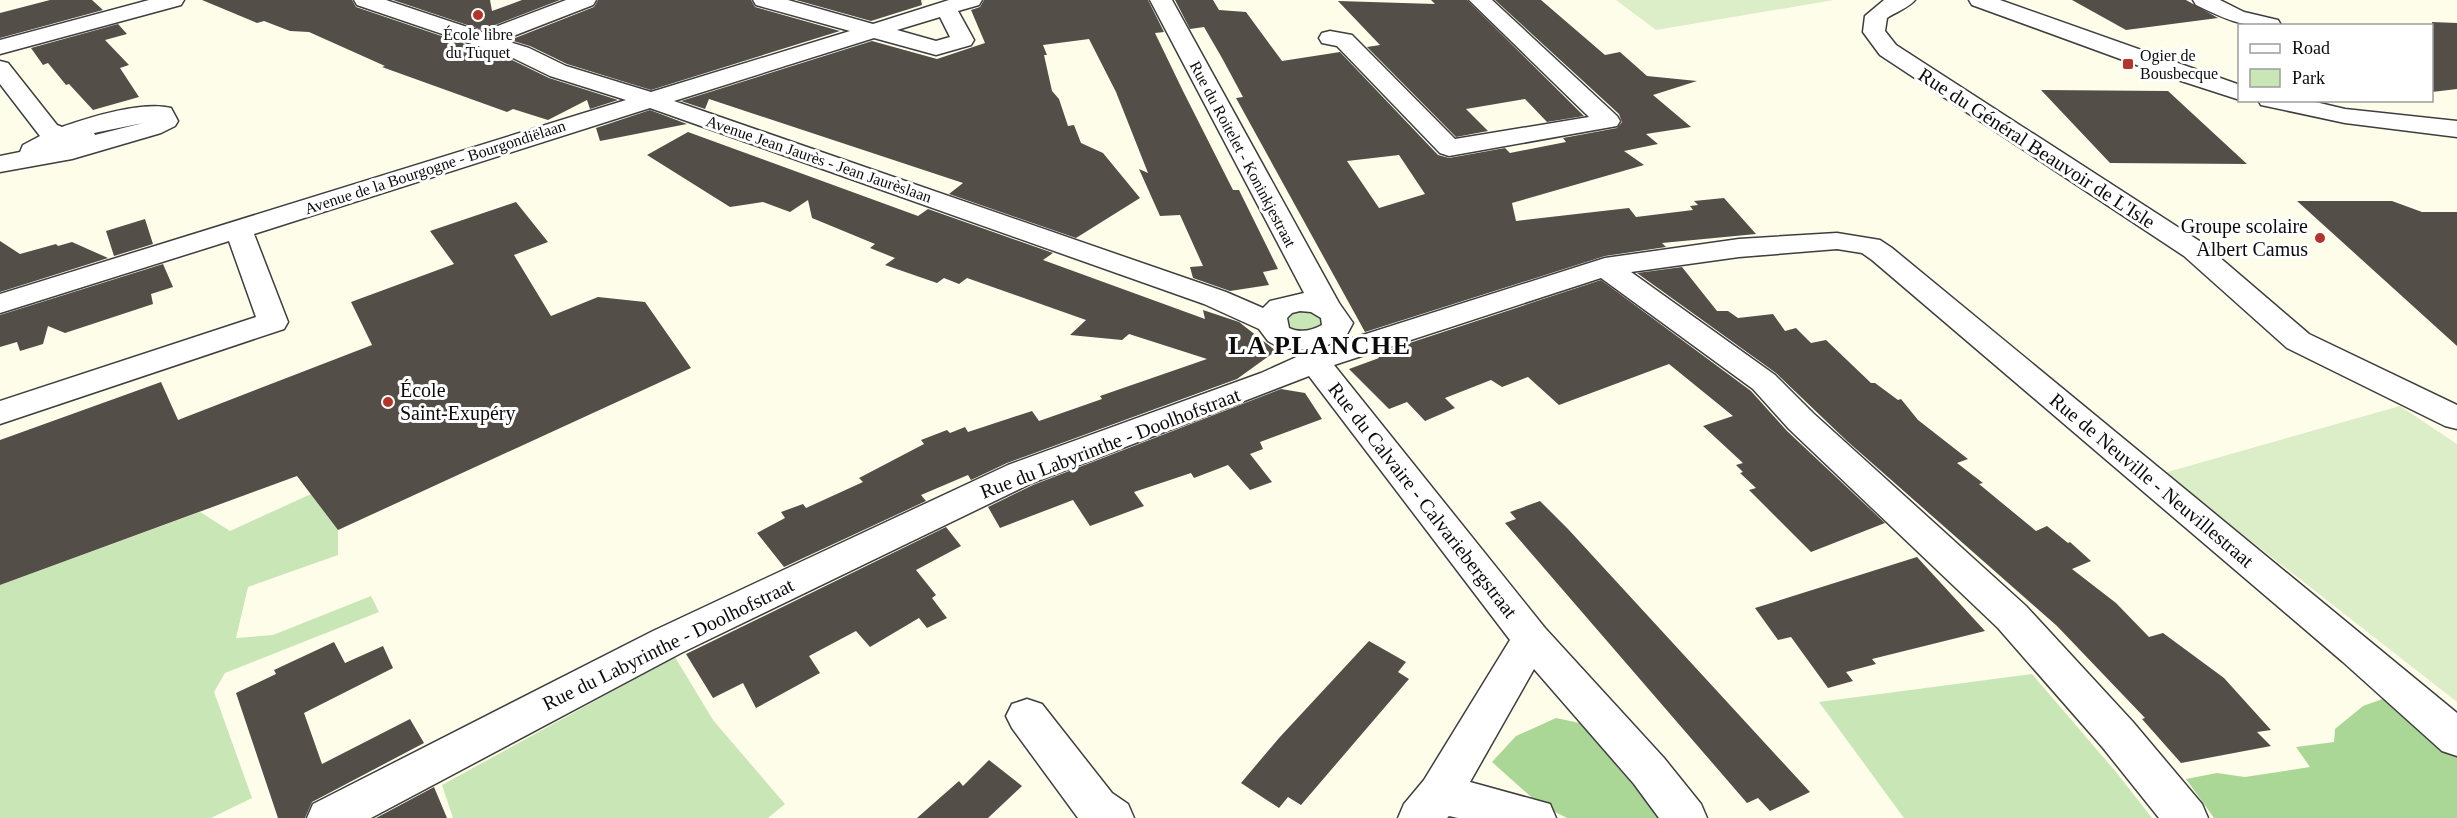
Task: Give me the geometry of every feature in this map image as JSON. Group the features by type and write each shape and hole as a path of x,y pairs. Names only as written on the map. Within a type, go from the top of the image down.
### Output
{"street":[{"path":"0,46 173,0"},
{"name":"Avenue Jean Jaurès - Jean Jaurèslaan","path":"365,0 521,53 558,71 649,100 1215,298 1306,347"},
{"path":"482,40 585,0"},
{"path":"764,0 936,48 963,40 946,8"},
{"name":"Avenue de la Bourgogne - Bourgondiëlaan","path":"0,304 971,0"},
{"name":"Rue du Roitelet - Koninkjestraat","path":"1161,0 1326,307 1335,314 1338,323 1334,331 1306,347"},
{"path":"1330,38 1344,40 1449,148 1608,120 1480,0"},
{"name":"Rue du Général Beauvoir de L'Isle","path":"1904,0 1892,4 1876,16 1874,32 1888,50 2186,245 2298,340 2328,357 2457,417"},
{"path":"1980,0 2238,92"},
{"path":"2204,0 2237,17 2266,24"},
{"path":"2270,0 2270,24"},
{"path":"0,68 48,130 56,145"},
{"path":"2279,102 2344,116 2457,127"},
{"path":"0,156 56,145"},
{"path":"0,164 56,145"},
{"path":"0,413 273,322 238,229"},
{"name":"Rue du Labyrinthe - Doolhofstraat","path":"329,818 667,642 1020,474 1306,347 1605,267 1738,248 1837,241"},
{"name":"Rue de Neuville - Neuvillestraat","path":"1837,241 1870,246 1882,254 2357,651 2457,738"},
{"path":"1605,267 1764,382 1801,422 2012,617 2118,735 2186,818"},
{"path":"1306,347 1275,311 1289,303 1308,302 1326,307"},
{"name":"Rue du Calvaire - Calvariebergstraat","path":"1306,347 1531,639 1649,771 1685,818"},
{"path":"1531,639 1430,806 1534,818"},
{"path":"1027,716 1098,814"}],"green space":[{"path":"1616,0 1834,0 1656,30"},
{"path":"1301,310 1320,316 1323,322 1321,327 1304,333 1287,326 1286,319 1291,313"},
{"path":"2400,406 2457,444 2457,702 2164,473"},
{"path":"311,494 338,530 338,555 248,587 236,638 273,635 371,596 379,612 225,673 214,692 252,798 211,818 0,818 0,585 200,512 230,531"},
{"path":"675,657 713,720 785,804 768,818 453,818 442,785"},
{"path":"2032,674 2152,818 1904,818 1819,702"},
{"path":"2399,693 2457,741 2457,818 2214,818 2186,779 2217,773 2245,777 2310,767 2296,747 2334,742 2335,729 2363,706"},
{"path":"1556,718 1589,725 1610,750 1618,768 1662,818 1567,818 1539,804 1492,762 1516,736"}],"building":[{"path":"50,0 92,0 103,10 0,38 0,13"},
{"path":"202,0 352,0 356,7 512,60 549,78 618,100 590,109 587,100 548,120 513,109 507,112 382,67 385,66 309,32 290,31 264,21 257,23"},
{"name":"École libre du Tuquet","path":"393,0 490,0 492,11 522,0 560,0 482,30"},
{"path":"598,0 751,0 755,7 840,31 651,90 567,64 530,46 510,40 594,7"},
{"path":"796,0 921,0 922,5 871,21"},
{"path":"984,0 1148,0 1164,32 1155,33 1183,91 1233,190 1239,190 1278,269 1263,272 1269,285 1230,291 1193,278 1190,267 1203,266 1180,215 1160,216 1139,169 1148,173 1116,92 1089,39 1043,45 1047,55 1044,55 1052,91 1059,99 1068,126 1074,125 1081,143 1103,153 1140,198 1076,238 949,194 963,183 709,99 705,109 681,101 872,41 937,59 985,43 971,10 980,7"},
{"path":"1175,0 1213,0 1219,10 1246,12 1282,61 1340,52 1438,155 1449,158 1505,148 1510,153 1566,142 1563,138 1617,128 1622,122 1619,114 1495,0 1541,0 1605,55 1620,52 1647,76 1697,81 1653,95 1691,127 1646,134 1658,144 1624,151 1644,165 1512,203 1516,221 1629,208 1636,217 1693,210 1690,206 1698,205 1694,201 1724,198 1756,234 1662,243 1666,247 1605,256 1365,332 1236,98 1243,97 1222,58 1204,27 1190,29","holes":["1399,155 1425,194 1379,208 1347,161"]},
{"path":"1431,0 1467,0 1584,116 1547,122 1525,99 1466,109 1488,131 1456,137 1367,47 1380,45 1338,1 1435,4"},
{"path":"2072,0 2186,0 2218,18 2126,30"},
{"path":"2432,22 2457,23 2457,89 2433,92"},
{"path":"118,24 127,34 105,40 129,65 120,68 139,97 93,110 69,84 66,85 48,63 43,65 31,48"},
{"path":"2041,90 2168,91 2247,164 2110,163"},
{"path":"650,110 687,124 600,141 596,128"},
{"path":"688,132 918,216 928,209 1053,253 1043,260 1205,319 1203,310 1239,322 1276,351 1237,379 1007,463 971,480 968,475 921,495 926,501 784,567 757,533 785,518 781,512 803,504 806,508 863,482 859,478 924,444 921,440 947,430 950,433 965,427 968,432 1032,411 1039,421 1102,399 1100,396 1207,359 1129,334 1122,340 1070,335 1086,320 967,278 959,284 944,278 937,283 885,265 895,258 870,248 875,244 812,218 808,200 790,212 763,202 730,207 647,155"},
{"path":"2297,201 2392,201 2422,212 2457,212 2457,346"},
{"path":"516,202 548,242 514,255 551,316 598,297 645,302 691,368 338,530 297,476 0,585 0,440 161,382 178,420 372,345 351,302 454,264 430,231"},
{"path":"145,219 153,244 114,256 106,231"},
{"path":"0,241 20,254 72,242 108,258 0,292"},
{"path":"163,264 173,287 151,294 153,304 65,333 48,326 43,344 20,351 17,342 0,347 0,315"},
{"path":"1682,267 1717,311 1728,311 1738,318 1773,314 1785,331 1796,328 1811,343 1826,340 1871,383 1875,383 1898,400 1901,399 1918,420 1968,459 1957,463 1983,483 1979,484 2036,531 2047,526 2091,561 2072,569 2116,603 2149,637 2163,633 2224,678 2271,730 2257,732 2271,746 2181,763 2142,719 2145,718 2057,626 1847,441 1776,373 1637,273"},
{"path":"1601,280 1751,391 1787,431 1885,523 1811,552 1749,490 1756,488 1740,473 1743,472 1736,465 1743,463 1703,426 1733,416 1669,364 1559,405 1528,377 1502,387 1491,380 1445,398 1455,408 1425,421 1407,402 1389,409 1349,369 1379,358 1376,354"},
{"path":"1281,389 1305,393 1322,419 1260,442 1263,449 1250,454 1272,482 1250,490 1228,465 1194,478 1191,473 1134,492 1144,506 1090,526 1073,500 1000,528 988,507 1033,485"},
{"path":"1540,501 1810,792 1770,811 1758,798 1747,803 1505,523 1516,519 1510,512"},
{"path":"946,527 961,546 916,570 936,595 932,598 947,618 927,628 919,618 870,647 856,631 809,656 820,673 756,708 743,683 713,698 686,654"},
{"path":"1917,557 1985,631 1872,659 1876,664 1846,672 1853,681 1828,688 1791,637 1778,640 1755,608"},
{"path":"1369,641 1406,662 1398,672 1409,679 1301,805 1288,797 1279,808 1241,783 1279,738"},
{"path":"334,642 345,663 383,646 393,668 304,713 322,764 410,719 424,743 312,802 305,818 278,818 236,693 276,674 274,670"},
{"path":"989,760 1022,786 988,818 917,818 959,781 963,786"},
{"path":"434,787 447,818 376,818"}],"place":[{"name":"École libre du Tuquet","path":"478,15"},
{"name":"Ogier de Bousbecque","path":"2128,64"},
{"name":"Groupe scolaire Albert Camus","path":"2320,238"},
{"name":"École Saint-Exupéry","path":"388,402"}],"district":[{"name":"LA PLANCHE","path":"1320,345"}]}
